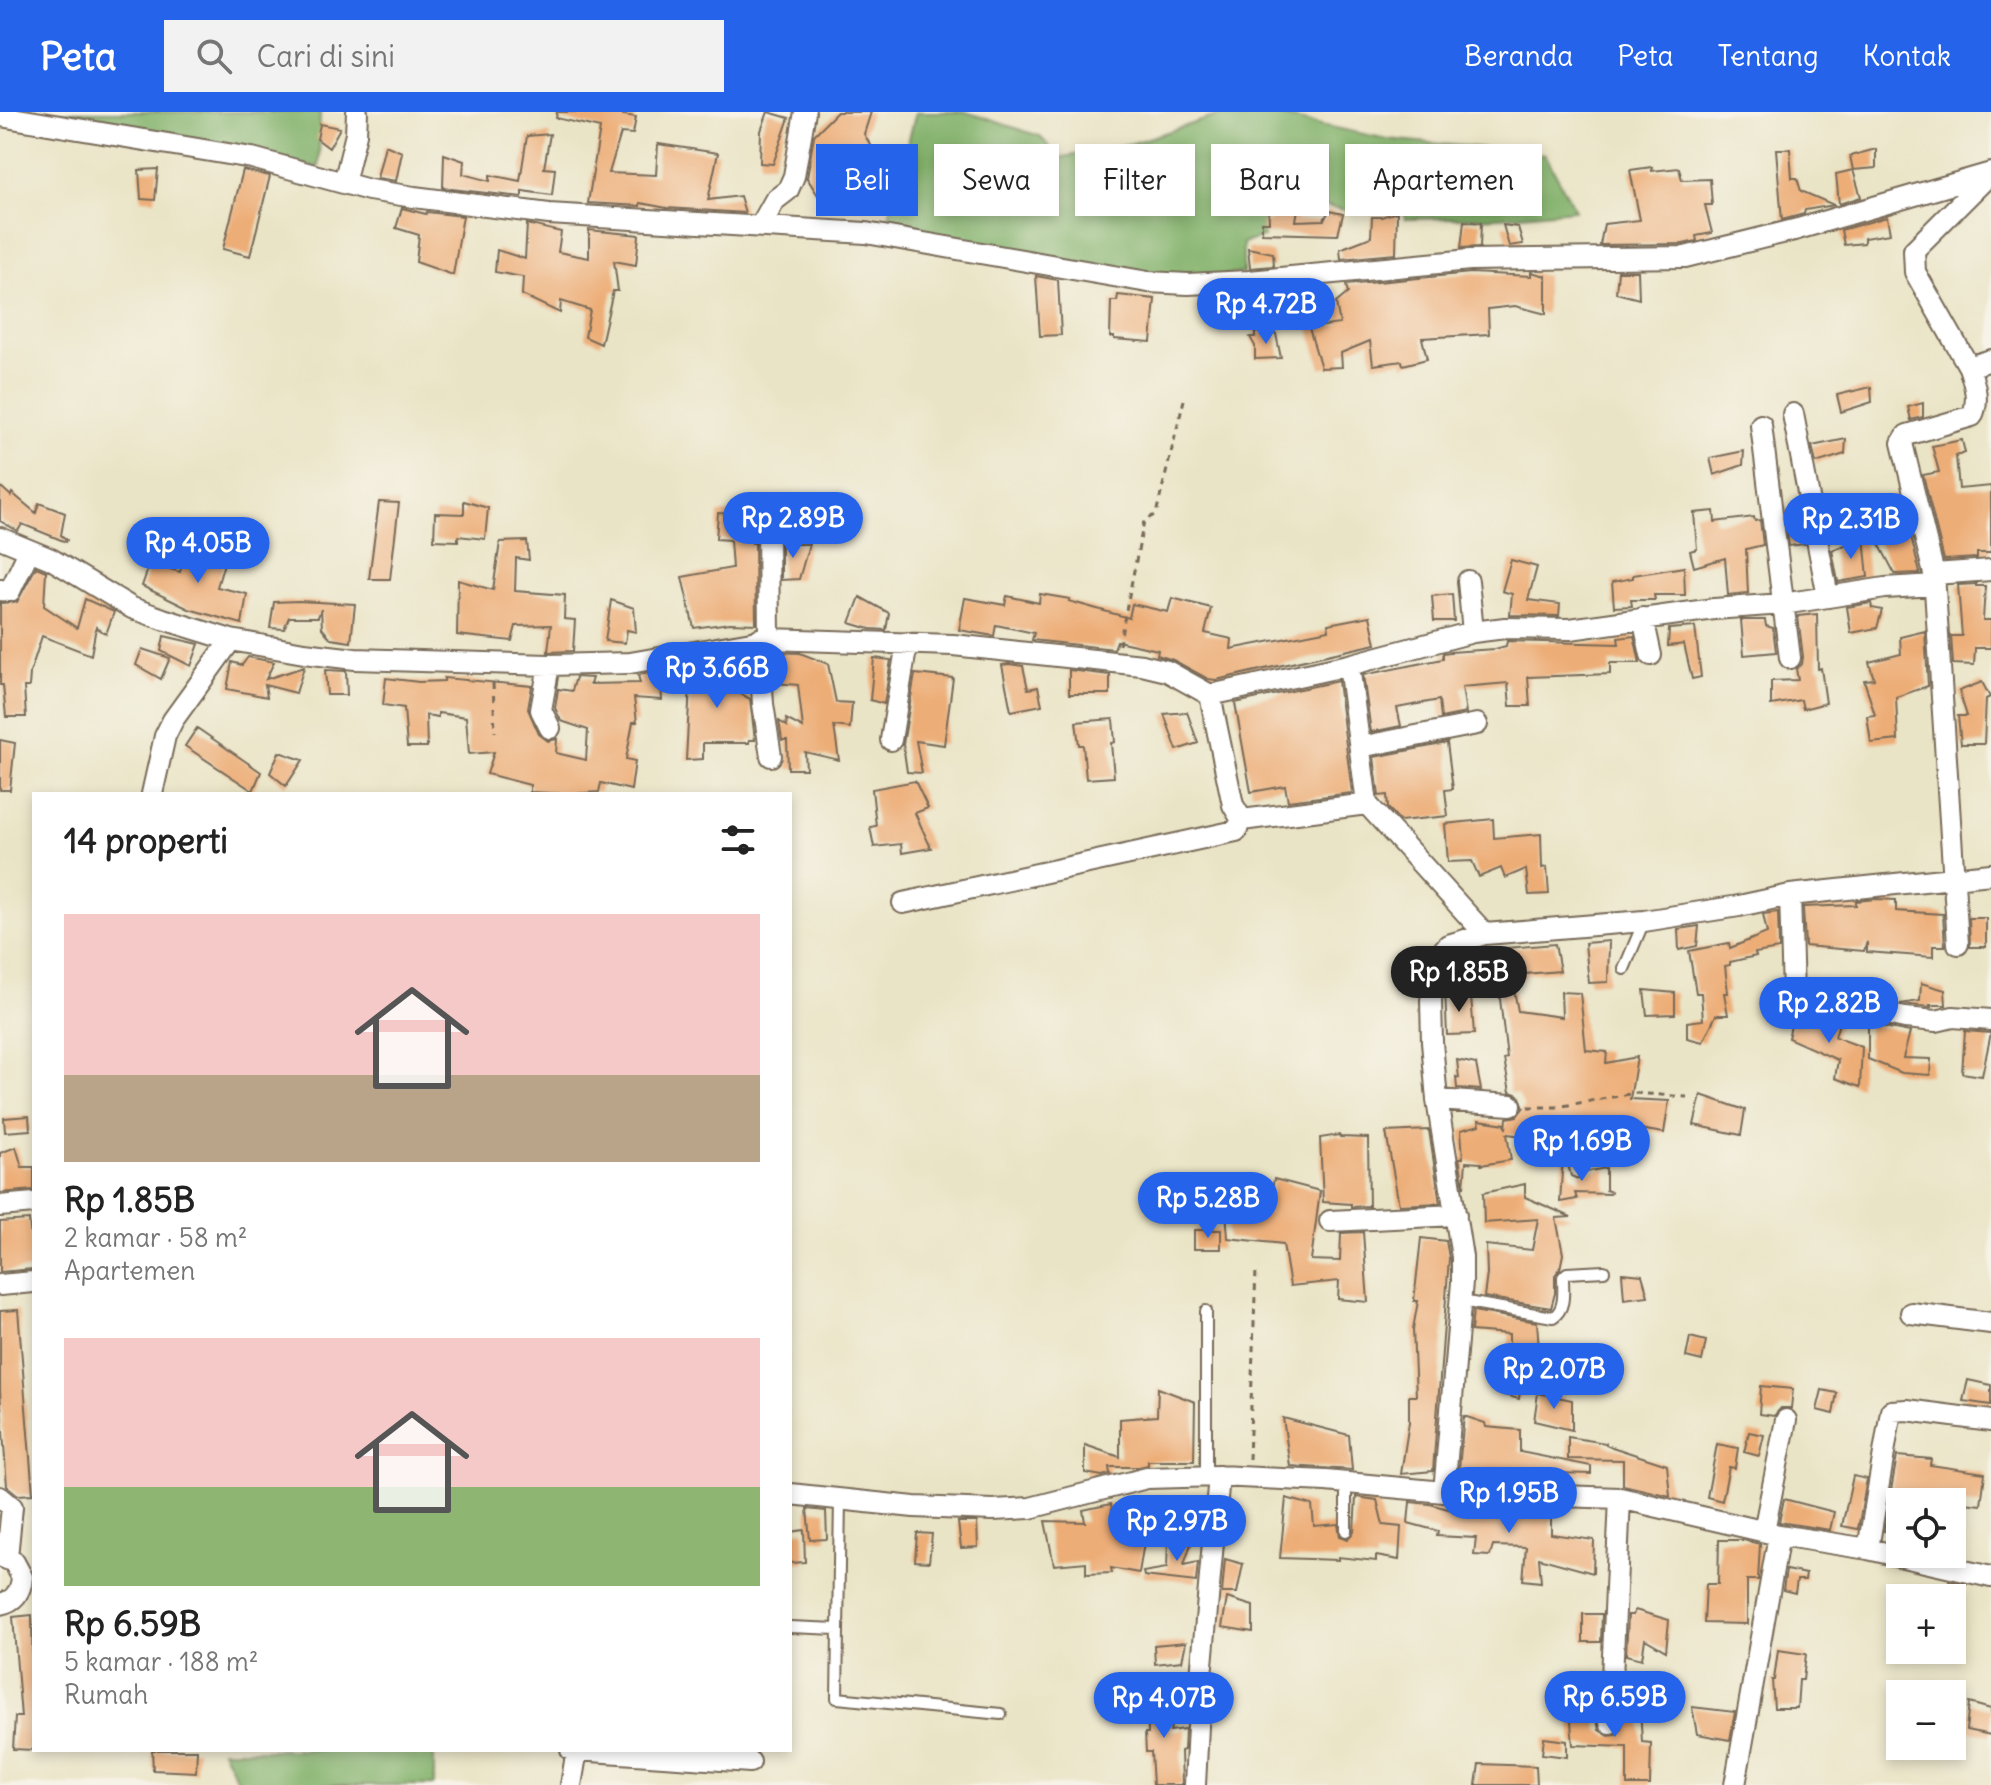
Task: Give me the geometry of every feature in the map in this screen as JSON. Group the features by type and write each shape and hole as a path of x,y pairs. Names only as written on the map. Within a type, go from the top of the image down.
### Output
{"street":[{"path":"344,183 356,134 357,112"},
{"path":"761,225 775,200 788,190 794,176 805,112"},
{"path":"0,116 237,155 344,183 414,197 549,214 866,233 1148,282 1203,284 1470,260 1685,257 1798,229 1991,173"},
{"path":"1958,944 1934,580 1902,443 1907,435 1972,416 1976,409 1975,387 1969,367 1915,272 1914,250 1991,173"},
{"path":"1969,367 1991,360"},
{"path":"1793,414 1828,597"},
{"path":"1761,425 1790,658"},
{"path":"768,528 763,704 771,756"},
{"path":"0,538 51,559 132,608 231,640 304,653 355,659 549,665 630,663 764,639 953,645 1116,660 1167,671 1210,695 1349,665 1473,632 1505,628 1570,629 1714,609 1783,604 1991,570"},
{"path":"0,590 10,591 29,551"},
{"path":"1468,581 1473,632"},
{"path":"1643,618 1651,655"},
{"path":"157,792 165,736 173,720 231,640"},
{"path":"891,740 907,643"},
{"path":"549,665 541,710 550,728"},
{"path":"1349,665 1367,804 1485,934"},
{"path":"1210,695 1233,805 1242,820"},
{"path":"1360,747 1477,724"},
{"path":"1242,820 1367,804"},
{"path":"903,903 1236,831 1242,820"},
{"path":"1444,1492 1462,1257 1437,1100 1431,1001 1435,966 1440,954 1448,945 1485,934 1644,921 1790,895 1991,874"},
{"path":"1790,895 1793,994 1797,1000 1920,1020 1936,1021 1953,1017 1991,1020"},
{"path":"1437,1100 1511,1105"},
{"path":"0,1206 32,1203"},
{"path":"1330,1221 1456,1215"},
{"path":"0,1285 32,1282"},
{"path":"1911,1313 1991,1323"},
{"path":"1868,1549 1891,1411 1907,1410 1991,1421"},
{"path":"1735,1785 1786,1420"},
{"path":"1195,1785 1212,1476"},
{"path":"792,1494 914,1507 993,1510 1030,1508 1147,1478 1212,1476 1444,1492 1620,1498 1771,1533 1868,1549 1991,1577"},
{"path":"0,1497 12,1507 3,1556 19,1568 28,1585 13,1599 0,1604"},
{"path":"1610,1723 1620,1498"},
{"path":"571,1785 575,1752"},
{"path":"604,1752 750,1762"}],"lane":[{"path":"1624,969 1644,921"},
{"path":"1461,1301 1553,1317 1562,1305 1563,1277 1567,1273 1604,1271"},
{"path":"1206,1311 1212,1476"},
{"path":"1346,1483 1346,1531"},
{"path":"840,1498 835,1694 839,1699 1001,1714"},
{"path":"792,1627 837,1629"}],"path":[{"path":"1116,660 1144,521 1156,514 1184,400"},
{"path":"493,661 495,732"},
{"path":"1511,1105 1557,1107 1635,1093 1687,1097"},
{"path":"1248,1479 1256,1269"}],"green space":[{"path":"6,112 320,112 319,167"},
{"path":"916,112 966,112 1040,136 1047,144 934,144 934,216 1059,216 1059,158 1075,155 1075,216 1195,216 1195,144 1128,144 1229,112 1261,112 1387,139 1440,144 1345,144 1345,210 1329,207 1329,144 1211,144 1211,216 1264,216 1263,237 1243,243 1243,273 1166,283 887,224 889,216 918,216 918,144 908,144"},
{"path":"1542,154 1545,154 1575,210 1542,213"},
{"path":"1404,216 1509,216 1498,217 1405,219"},
{"path":"223,1752 434,1752 434,1785 240,1785"}],"building":[{"path":"557,112 623,112 623,115 636,117 633,134 621,133 609,173 656,175 658,144 718,153 708,200 740,196 745,213 667,208 640,203 640,206 588,203 600,128 556,118"},
{"path":"768,112 789,118 773,164 760,163 761,131"},
{"path":"837,112 871,112 864,134 870,144 816,144 816,192 807,178 814,135"},
{"path":"320,124 340,128 329,148 317,139"},
{"path":"550,134 544,168 555,169 552,195 522,191 522,197 443,188 444,154 464,161 463,174 490,181 490,175 520,181 527,136"},
{"path":"385,145 402,152 396,181 377,178"},
{"path":"1776,149 1790,149 1792,178 1797,178 1801,191 1834,205 1805,210 1804,214 1782,220"},
{"path":"1876,149 1876,168 1853,170 1850,156"},
{"path":"1652,167 1652,171 1679,168 1682,180 1710,179 1712,205 1705,205 1712,233 1696,236 1697,241 1683,244 1600,245 1604,224 1640,220 1630,170"},
{"path":"158,169 155,200 141,199 139,170"},
{"path":"243,170 270,176 250,256 223,249"},
{"path":"1853,170 1861,197 1839,204 1836,174"},
{"path":"402,208 426,214 463,216 453,275 416,262 419,235 396,228"},
{"path":"1329,211 1343,214 1338,235 1262,233 1262,222 1269,222 1269,216 1297,216 1296,221 1324,220 1329,216"},
{"path":"1397,216 1396,254 1341,259 1340,249 1371,237 1372,217"},
{"path":"1887,217 1890,234 1864,238 1864,243 1844,245 1841,230"},
{"path":"1464,221 1481,223 1480,247 1461,248"},
{"path":"527,224 561,232 558,252 589,258 589,230 639,235 636,265 614,261 618,291 613,291 601,344 585,337 590,310 561,301 560,313 522,295 523,277 495,272 497,250 525,259"},
{"path":"1503,225 1518,227 1523,244 1509,246"},
{"path":"1248,248 1273,253 1274,266 1250,268"},
{"path":"1618,271 1638,271 1639,299 1616,293"},
{"path":"1531,272 1546,276 1546,314 1515,306 1488,309 1489,334 1422,338 1427,359 1403,365 1402,361 1373,365 1370,341 1341,353 1342,367 1321,368 1309,328 1340,324 1336,303 1348,293 1346,285 1471,273 1531,276"},
{"path":"1036,276 1058,280 1061,335 1040,336"},
{"path":"1118,295 1155,299 1151,342 1110,337 1111,301 1117,301"},
{"path":"1255,332 1276,334 1281,358 1255,359 1255,346 1250,337 1255,337"},
{"path":"1871,387 1872,402 1841,412 1837,395"},
{"path":"1923,403 1923,417 1911,420 1908,407"},
{"path":"1846,439 1845,454 1816,463 1812,446"},
{"path":"1962,440 1965,453 1956,456 1959,489 1991,486 1991,553 1977,553 1977,558 1944,560 1923,475 1939,472 1932,446"},
{"path":"1744,451 1743,465 1714,475 1710,458"},
{"path":"0,486 36,513 39,503 65,513 61,535 66,542 22,524 18,531 0,521"},
{"path":"1901,495 1903,516 1906,516 1920,573 1895,574 1868,523 1864,498"},
{"path":"464,501 488,508 485,539 458,536 458,541 434,540 435,513 464,514"},
{"path":"1835,501 1840,539 1830,540 1823,503"},
{"path":"379,502 399,503 390,579 369,579"},
{"path":"1714,511 1715,522 1754,517 1755,521 1760,520 1763,545 1746,549 1748,593 1728,595 1725,558 1694,567 1690,551 1697,549 1694,513"},
{"path":"718,513 756,515 752,543 755,543 756,624 730,623 694,628 682,577 732,568 730,540 716,539"},
{"path":"1799,513 1805,544 1789,546 1785,516"},
{"path":"1864,538 1868,577 1838,582 1832,550"},
{"path":"527,541 529,560 516,558 515,591 565,595 564,619 575,620 573,651 548,652 551,625 516,626 512,641 457,635 458,580 493,590 500,542"},
{"path":"189,542 227,553 217,587 247,594 242,624 189,609 142,586 150,563 180,572"},
{"path":"781,544 809,544 799,579 781,580"},
{"path":"1511,560 1537,567 1528,600 1560,604 1559,616 1510,615 1512,594 1502,591"},
{"path":"36,567 46,571 44,606 77,628 85,599 114,612 106,634 96,627 91,655 42,636 30,673 29,687 24,687 26,717 6,717 3,685 0,685 0,603 17,602"},
{"path":"1684,567 1685,595 1654,595 1655,600 1631,600 1632,606 1614,607 1612,582 1633,578 1633,575"},
{"path":"1958,585 1985,586 1983,620 1991,620 1991,648 1975,648 1974,665 1953,664 1951,636 1962,636"},
{"path":"1040,594 1070,599 1129,618 1132,604 1168,612 1172,598 1211,608 1205,633 1232,639 1231,649 1329,630 1328,624 1370,616 1376,644 1216,680 1157,655 1158,650 1117,641 1114,649 1032,640 1034,633 996,625 994,636 959,630 965,598 1005,605 1007,596 1039,603"},
{"path":"1452,594 1454,621 1434,621 1432,596"},
{"path":"860,597 889,613 886,630 850,623"},
{"path":"611,600 634,608 636,632 627,630 625,643 605,641"},
{"path":"274,602 355,604 351,642 331,639 322,628 321,609 318,617 289,617 284,629 270,628"},
{"path":"1871,603 1872,608 1882,610 1877,628 1851,633 1847,607"},
{"path":"1817,614 1818,669 1821,668 1826,703 1803,709 1801,700 1771,705 1771,681 1798,680 1796,669 1802,664 1803,657 1798,616"},
{"path":"1741,620 1765,620 1766,626 1773,628 1776,652 1744,655"},
{"path":"1695,627 1701,677 1692,679 1684,644 1668,646 1669,629"},
{"path":"1925,631 1928,686 1896,697 1898,740 1871,743 1867,716 1875,715 1864,680 1874,679 1869,662 1901,654 1900,637"},
{"path":"164,636 199,644 191,666 161,651"},
{"path":"1634,636 1640,663 1610,663 1610,674 1528,677 1530,706 1510,706 1508,683 1462,687 1466,713 1441,718 1439,700 1397,708 1401,726 1371,732 1363,675 1443,659 1443,653 1495,649 1506,646 1507,641 1619,644 1618,638"},
{"path":"142,649 170,658 161,679 136,665"},
{"path":"773,652 800,653 828,664 836,702 852,703 850,728 834,726 839,760 805,752 806,769 788,769 787,740 782,740 779,721 787,726 786,719 803,728 798,685 775,683"},
{"path":"248,657 274,662 266,679 304,667 296,693 265,685 267,697 227,689 232,662 242,665"},
{"path":"874,658 891,660 884,704 870,700"},
{"path":"708,663 748,668 749,681 712,678 750,699 755,740 749,740 749,743 703,743 703,759 686,760 691,666 711,678"},
{"path":"1002,665 1023,666 1028,689 1038,687 1042,705 1011,711"},
{"path":"325,670 346,671 347,695 327,695"},
{"path":"1069,670 1110,675 1110,694 1069,694"},
{"path":"660,671 662,700 634,698 637,722 633,722 626,759 635,761 631,790 601,783 599,792 530,792 530,785 487,774 494,752 469,754 466,717 438,713 438,717 426,715 427,747 407,747 404,708 383,705 386,678 419,682 444,681 444,678 532,686 528,709 539,734 548,741 557,739 556,753 586,760 588,730 561,721 555,708 558,689 572,691 576,677 592,678 590,684 640,683 638,675"},
{"path":"915,674 953,678 944,745 916,741 922,773 907,772 903,744"},
{"path":"1338,681 1352,793 1288,801 1285,786 1251,792 1235,703"},
{"path":"1982,682 1990,697 1986,699 1984,744 1961,744 1958,716 1967,716 1959,691"},
{"path":"1187,712 1198,743 1177,750 1164,714"},
{"path":"1113,719 1115,742 1111,743 1114,777 1086,779 1083,745 1079,745 1076,722"},
{"path":"197,728 261,772 253,791 185,746"},
{"path":"0,740 15,743 10,790 0,790"},
{"path":"1447,743 1453,789 1445,790 1448,816 1400,821 1388,808 1387,795 1379,796 1374,757"},
{"path":"279,752 303,760 286,786 270,773"},
{"path":"915,781 928,808 915,813 931,848 902,853 901,844 874,847 870,827 876,826 872,789"},
{"path":"1493,819 1494,838 1541,834 1542,868 1547,867 1549,894 1529,895 1526,869 1505,878 1501,868 1479,877 1472,861 1448,862 1445,824"},
{"path":"1896,900 1896,911 1943,914 1945,946 1933,946 1933,957 1867,952 1867,942 1864,951 1805,946 1803,907 1856,905 1856,901"},
{"path":"1778,912 1779,949 1755,953 1756,956 1725,966 1728,993 1724,993 1728,1015 1716,1015 1703,1042 1687,1038 1687,1022 1703,1020 1701,993 1696,993 1689,951 1729,943 1730,948 1767,933 1763,914"},
{"path":"1969,918 1986,918 1986,947 1970,947"},
{"path":"1699,926 1697,946 1679,950 1678,929"},
{"path":"1609,941 1608,982 1589,983 1585,943"},
{"path":"1555,944 1560,971 1525,974 1525,978 1512,980 1518,1011 1562,1017 1561,992 1580,993 1586,1050 1607,1052 1606,1063 1637,1057 1630,1099 1669,1101 1664,1133 1609,1124 1609,1129 1604,1130 1605,1143 1579,1148 1580,1126 1537,1124 1540,1138 1507,1134 1511,1160 1481,1165 1466,1162 1464,1187 1459,1158 1463,1158 1461,1130 1480,1125 1479,1120 1505,1124 1506,1129 1507,1118 1517,1116 1524,1107 1519,1095 1510,1092 1498,982 1494,983 1490,963 1508,960 1506,948"},
{"path":"1921,983 1945,990 1946,1005 1900,1004 1920,1001"},
{"path":"1445,989 1471,996 1474,1034 1447,1035"},
{"path":"1644,990 1675,993 1675,1014 1647,1015"},
{"path":"1794,1013 1839,1023 1835,1037 1862,1047 1860,1087 1835,1078 1838,1060 1788,1038"},
{"path":"1868,1024 1910,1032 1903,1058 1931,1059 1930,1075 1902,1073 1868,1059"},
{"path":"1965,1031 1991,1033 1982,1076 1962,1073"},
{"path":"1457,1060 1476,1064 1481,1090 1457,1088"},
{"path":"1701,1095 1745,1110 1741,1135 1694,1125"},
{"path":"29,1116 30,1130 5,1132 4,1118"},
{"path":"1429,1130 1440,1203 1399,1205 1386,1132"},
{"path":"1339,1135 1368,1138 1369,1206 1351,1207 1351,1204 1323,1202 1320,1138"},
{"path":"16,1147 22,1167 32,1167 32,1190 0,1193 0,1153"},
{"path":"1563,1157 1566,1157 1571,1176 1580,1180 1580,1173 1606,1168 1606,1190 1610,1194 1575,1193 1577,1199 1560,1202"},
{"path":"1274,1179 1320,1191 1311,1260 1340,1261 1341,1233 1363,1232 1368,1302 1338,1299 1339,1281 1290,1286 1283,1244 1228,1238 1226,1210 1267,1214"},
{"path":"1525,1184 1525,1197 1571,1217 1556,1218 1563,1254 1560,1269 1555,1275 1551,1308 1484,1297 1486,1245 1532,1250 1538,1219 1484,1223 1483,1193"},
{"path":"29,1220 32,1269 0,1272 0,1222"},
{"path":"1194,1230 1221,1230 1221,1249 1194,1249"},
{"path":"1421,1238 1446,1241 1449,1258 1433,1471 1401,1474 1409,1422 1409,1396 1416,1396 1413,1329 1418,1301 1414,1301"},
{"path":"1622,1273 1642,1275 1648,1296 1624,1299"},
{"path":"18,1310 32,1494 18,1495 7,1486 0,1391 0,1311"},
{"path":"1473,1311 1537,1322 1540,1363 1523,1361 1519,1399 1497,1393 1499,1364 1509,1366 1509,1334 1471,1331"},
{"path":"1690,1337 1706,1341 1702,1361 1686,1357"},
{"path":"1968,1380 1991,1385 1991,1405 1963,1401"},
{"path":"1761,1386 1793,1389 1791,1408 1781,1408 1774,1416 1759,1414"},
{"path":"1158,1388 1195,1402 1194,1461 1148,1461 1148,1465 1139,1467 1109,1467 1110,1474 1102,1476 1085,1473 1085,1445 1120,1457 1120,1419 1157,1416"},
{"path":"1822,1390 1837,1393 1833,1414 1817,1410"},
{"path":"1538,1393 1572,1400 1572,1430 1534,1421"},
{"path":"1464,1416 1485,1423 1486,1427 1520,1430 1520,1452 1591,1466 1591,1474 1520,1472 1521,1482 1487,1475 1487,1480 1458,1479"},
{"path":"1283,1418 1349,1435 1352,1470 1290,1466"},
{"path":"1749,1432 1764,1435 1759,1456 1744,1452"},
{"path":"1568,1437 1606,1443 1667,1465 1670,1496 1623,1485 1623,1460 1568,1459"},
{"path":"1717,1444 1738,1448 1735,1468 1729,1467 1722,1501 1707,1497"},
{"path":"1897,1456 1931,1459 1930,1465 1985,1473 1981,1505 1966,1503 1966,1488 1891,1488"},
{"path":"1853,1476 1867,1479 1858,1529 1842,1526"},
{"path":"1356,1497 1377,1500 1383,1525 1401,1527 1399,1560 1376,1556 1376,1561 1338,1557 1338,1560 1280,1558 1286,1498 1312,1505 1314,1526 1338,1524 1340,1536 1347,1539 1354,1532"},
{"path":"1784,1499 1834,1512 1830,1530 1779,1522"},
{"path":"1410,1502 1430,1504 1477,1517 1478,1509 1510,1513 1510,1508 1551,1509 1551,1534 1594,1540 1593,1573 1539,1558 1541,1582 1523,1580 1526,1547 1493,1546 1490,1556 1474,1555 1476,1538 1437,1536 1438,1531 1408,1523"},
{"path":"1111,1504 1116,1533 1146,1530 1139,1573 1111,1568 1112,1573 1086,1574 1086,1562 1054,1565 1045,1521 1085,1522 1083,1510"},
{"path":"807,1509 826,1511 827,1539 810,1540"},
{"path":"958,1522 977,1522 978,1547 961,1548"},
{"path":"804,1530 805,1562 792,1563 792,1532"},
{"path":"917,1533 932,1534 929,1562 915,1561"},
{"path":"1168,1538 1192,1541 1184,1565 1198,1562 1196,1582 1144,1576 1143,1572 1167,1568"},
{"path":"1719,1540 1760,1544 1758,1580 1747,1580 1747,1624 1704,1623 1706,1584 1718,1584"},
{"path":"1225,1559 1243,1564 1237,1593 1222,1593"},
{"path":"1786,1570 1806,1574 1805,1580 1797,1580 1795,1593 1783,1590"},
{"path":"1227,1598 1253,1606 1253,1632 1222,1627"},
{"path":"1635,1610 1669,1620 1666,1651 1645,1639 1642,1659 1626,1655 1628,1615 1633,1615"},
{"path":"1583,1614 1602,1614 1601,1642 1583,1642"},
{"path":"32,1615 32,1750 13,1749 15,1717 21,1717 13,1617"},
{"path":"1186,1642 1182,1661 1155,1664 1154,1645"},
{"path":"1778,1650 1806,1654 1803,1680 1799,1680 1797,1708 1774,1708 1772,1680"},
{"path":"1179,1693 1170,1731 1185,1729 1184,1750 1181,1751 1182,1785 1153,1785 1151,1752 1146,1752 1147,1696"},
{"path":"1584,1697 1586,1719 1597,1720 1599,1730 1609,1736 1621,1729 1624,1705 1640,1706 1642,1742 1651,1743 1650,1785 1627,1785 1627,1747 1573,1745 1569,1699"},
{"path":"1969,1703 1991,1709 1991,1735 1966,1730"},
{"path":"1692,1707 1735,1712 1730,1740 1697,1734"},
{"path":"1544,1738 1567,1741 1567,1757 1542,1754"},
{"path":"152,1752 197,1752 196,1772 153,1770"},
{"path":"1479,1764 1536,1766 1537,1785 1476,1785"}]}
